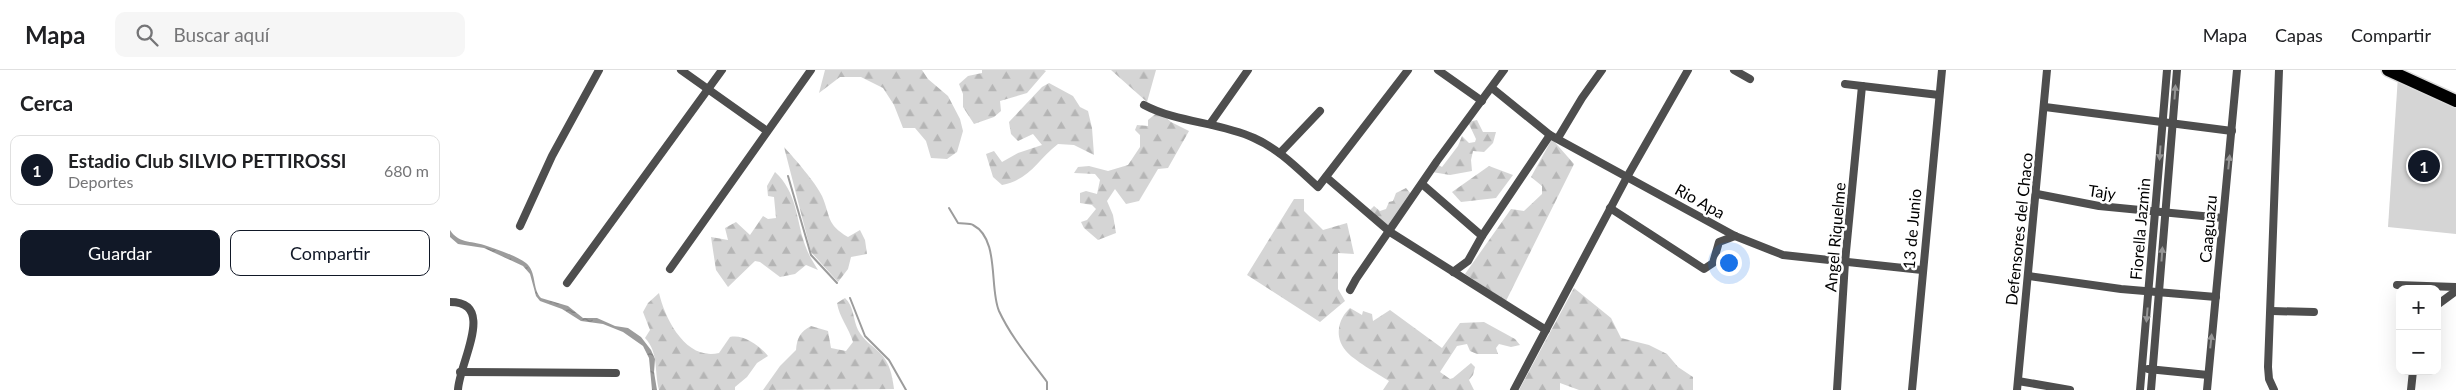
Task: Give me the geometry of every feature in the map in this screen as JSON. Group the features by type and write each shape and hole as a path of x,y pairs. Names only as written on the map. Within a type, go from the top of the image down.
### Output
{"main road":[{"path":"2388,70 2456,101"}],"street":[{"path":"520,226 552,156 599,70"},
{"path":"681,70 767,131"},
{"path":"567,283 722,70"},
{"path":"670,269 811,70"},
{"path":"1210,124 1248,70"},
{"path":"1144,105 1181,118 1254,137 1280,153 1318,187 1408,70"},
{"path":"1438,70 1482,102"},
{"path":"1350,290 1437,161 1504,70"},
{"path":"1453,272 1468,261 1482,236 1602,70"},
{"path":"1514,390 1610,208 1688,70"},
{"path":"1734,70 1750,79"},
{"name":"13 de Junio","path":"1912,390 1942,70"},
{"name":"Defensores del Chaco","path":"2017,390 2037,194 2047,70"},
{"name":"Fiorella Jazmin","path":"2140,390 2167,70"},
{"name":"Fiorella Jazmin","path":"2151,390 2177,70"},
{"name":"Caaguazu","path":"2207,390 2237,70"},
{"path":"2274,390 2269,379 2268,367 2272,311 2279,70"},
{"path":"1845,84 1939,95"},
{"name":"Angel Riquelme","path":"1837,390 1845,262 1862,86"},
{"name":"Rio Apa","path":"1492,88 1554,136 1735,236 1784,255 1922,270"},
{"path":"2044,107 2173,125 2232,131"},
{"path":"1280,153 1320,111"},
{"path":"1326,177 1390,232 1546,330"},
{"path":"1422,184 1482,236"},
{"name":"Tajy","path":"2037,194 2100,206 2223,218"},
{"path":"1610,208 1704,268 1713,263 1719,242 1735,236"},
{"path":"2028,276 2149,292 2216,297"},
{"path":"2441,286 2456,286"},
{"path":"2441,302 2456,291"},
{"path":"450,302 464,304 471,309 475,318 460,372 458,390"},
{"path":"2272,311 2314,312"},
{"path":"2142,368 2208,375"},
{"path":"460,372 510,374 616,373"},
{"path":"2411,390 2413,375"},
{"path":"2018,381 2070,390"}],"green space":[{"path":"825,70 922,70 928,79 948,96 960,119 963,131 957,152 947,159 931,158 926,141 915,128 903,128 894,105 883,88 861,77 840,77 819,93"},
{"path":"982,70 1046,71 1027,93 1000,101 1001,111 994,117 974,124 963,107 963,94 959,84 968,76 982,73"},
{"path":"1111,70 1156,70 1147,102"},
{"path":"2398,76 2456,104 2456,234 2388,227"},
{"path":"1049,83 1073,96 1080,107 1088,111 1092,128 1094,155 1074,145 1058,144 1027,174 1002,185 993,177 986,154 994,151 1002,162 1018,153 1042,145 1033,134 1018,141 1011,134 1009,122 1042,87"},
{"path":"1159,111 1171,122 1189,131 1168,168 1158,169 1139,201 1126,204 1115,189 1107,201 1113,215 1116,233 1098,240 1084,228 1081,222 1087,220 1096,209 1092,205 1080,203 1080,193 1086,191 1097,194 1100,180 1095,174 1074,173 1078,167 1089,166 1108,171 1128,165 1140,147 1140,135 1135,130 1137,125 1148,126 1148,120"},
{"path":"1477,120 1483,132 1496,132 1493,143 1484,152 1473,151 1471,160 1472,171 1450,175 1432,172 1435,163 1442,167 1458,146 1462,136 1469,143 1475,142 1476,139 1468,122"},
{"path":"1552,139 1574,164 1506,301 1465,274 1511,209 1524,211 1542,194 1542,186 1531,177"},
{"path":"784,147 819,191 832,224 848,237 860,230 865,240 867,254 851,257 848,269 838,282 811,252"},
{"path":"1489,166 1513,175 1496,198 1461,202 1452,192"},
{"path":"775,172 788,188 792,197 805,245 818,270 806,265 795,274 780,277 760,262 755,261 728,287 716,270 711,237 728,240 725,228 736,222 750,235 763,216 768,219 776,218 774,197 768,196 767,186"},
{"path":"1406,188 1411,194 1389,231 1368,212 1374,206 1380,211 1386,209 1389,202 1393,201 1396,193"},
{"path":"1294,199 1304,199 1304,211 1323,230 1347,223 1354,254 1338,253 1338,289 1345,301 1320,322 1247,275"},
{"path":"1574,288 1611,318 1621,338 1649,345 1667,354 1678,367 1693,377 1693,390 1579,390 1560,383 1560,390 1519,390"},
{"path":"659,293 672,326 687,344 697,351 707,354 719,353 730,337 741,337 761,348 768,356 757,363 747,377 735,387 735,390 659,390 654,356 645,338 650,330 643,312 648,303"},
{"path":"845,298 852,309 860,334 886,361 894,389 763,390 780,366 796,350 798,339 802,333 811,326 828,331 831,348 846,351 853,342 837,303"},
{"path":"1350,308 1362,315 1363,311 1372,314 1373,321 1390,310 1442,348 1460,323 1484,322 1515,339 1520,345 1511,347 1499,344 1496,348 1498,354 1477,354 1470,351 1467,344 1457,346 1440,372 1450,379 1471,363 1475,367 1473,375 1469,380 1474,390 1383,390 1389,381 1349,354 1342,346 1339,334 1340,323"}],"water":[{"path":"450,230 457,237 465,241 500,250 526,263 532,271 536,290 541,298 568,306 583,318 597,318 615,326 628,328 641,337 655,359 654,372 657,390 652,390 649,358 643,346 623,332 603,324 581,321 562,309 540,301 536,296 530,274 523,266 484,248 458,244 450,237"}],"waterway":[{"path":"788,176 811,255 837,283"},
{"path":"949,208 958,223 973,225 987,241 999,311 1015,339 1047,382 1047,390"},
{"path":"850,298 865,336 889,360 906,390"}],"place":[{"name":"Estadio Club SILVIO PETTIROSSI","path":"2424,166"}]}
